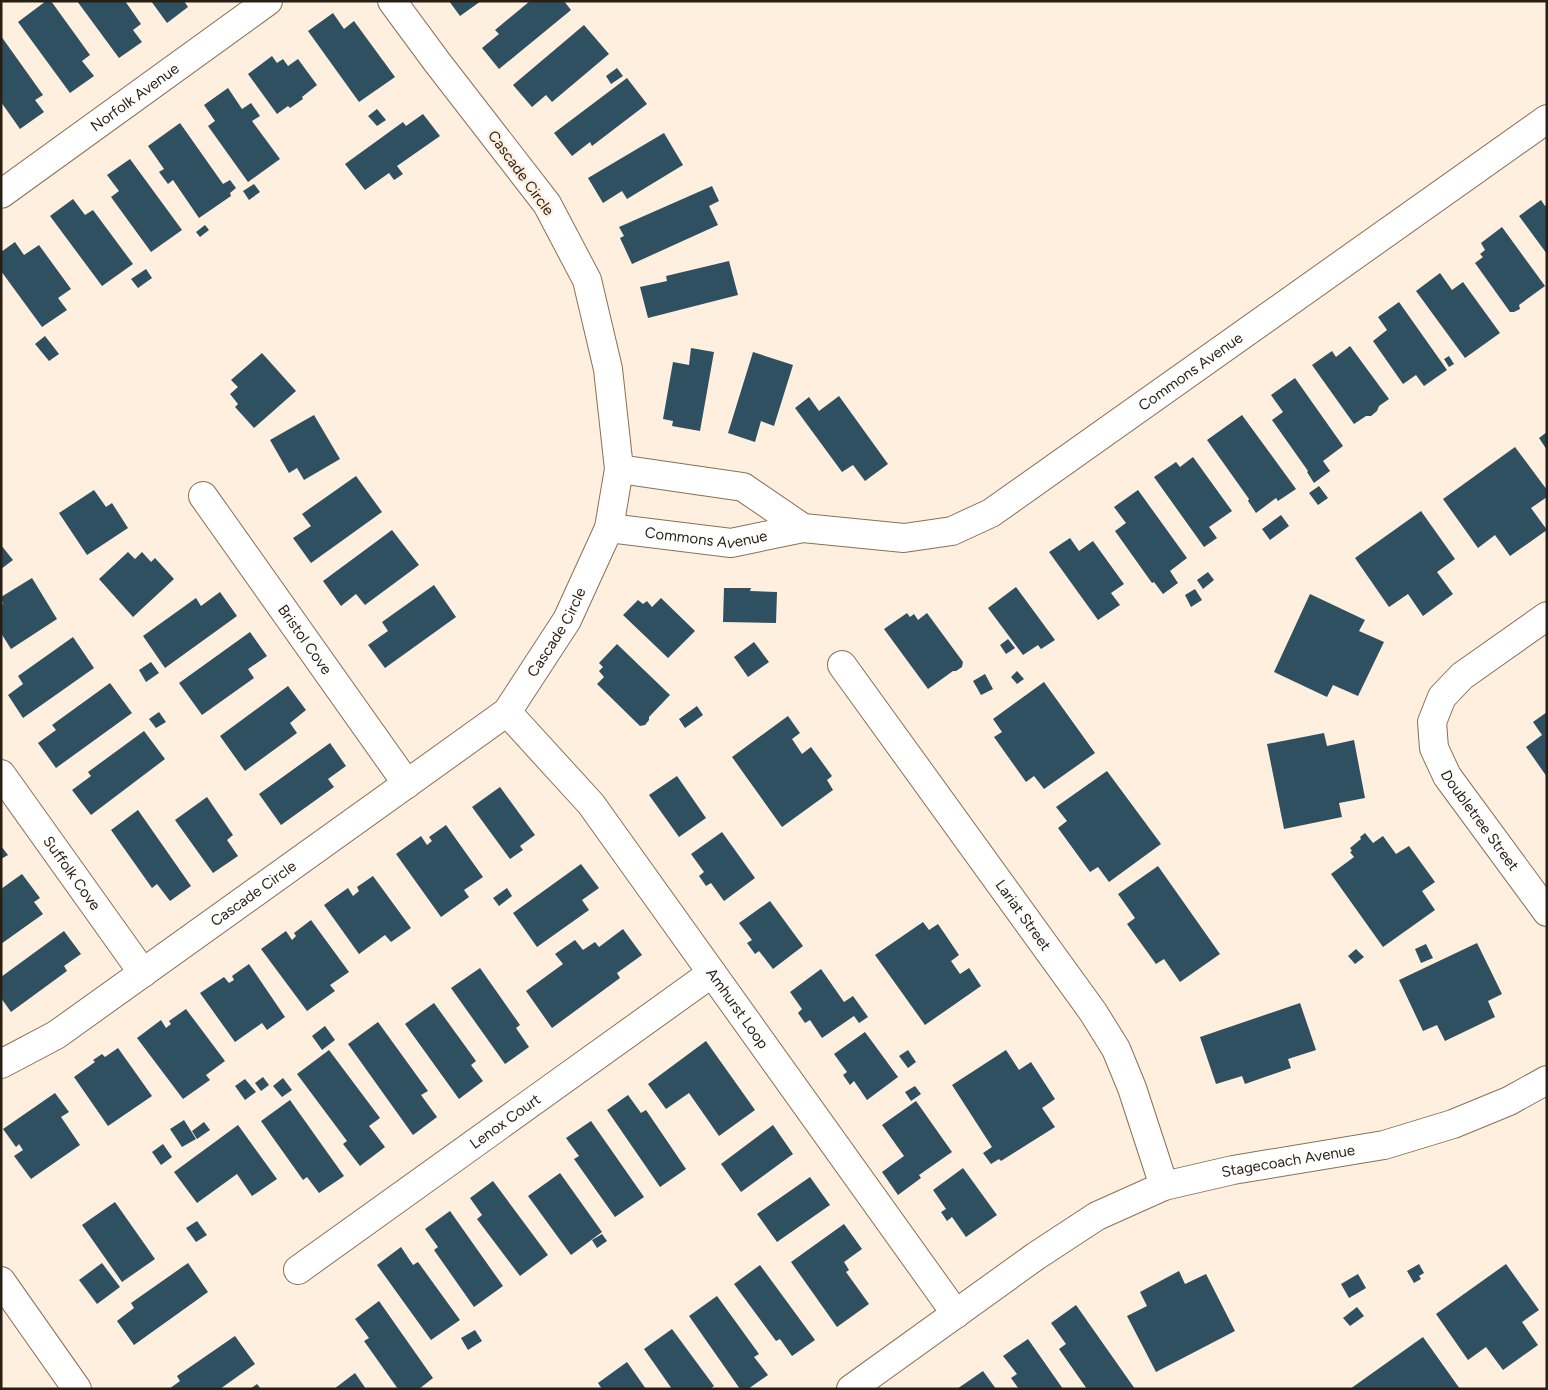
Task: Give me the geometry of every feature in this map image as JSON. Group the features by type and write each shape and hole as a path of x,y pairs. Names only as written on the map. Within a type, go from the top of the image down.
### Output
{"street":[{"name":"Norfolk Avenue","path":"1,194 268,1"},
{"name":"Cascade Circle","path":"1,1064 56,1035 507,712 567,620 609,528 619,469 608,369 586,280 547,204 436,62 392,1"},
{"name":"Commons Avenue","path":"609,528 731,543 803,528 904,538 952,531 991,513 1547,119"},
{"name":"Commons Avenue","path":"619,469 743,487 803,528"},
{"name":"Bristol Cove","path":"202,496 407,784"},
{"name":"Doubletree Street","path":"1547,616 1462,676 1442,697 1432,722 1434,748 1447,776 1547,912"},
{"name":"Lariat Street","path":"842,665 1082,996 1107,1034 1116,1049 1132,1088 1164,1186"},
{"name":"Amhurst Loop","path":"507,712 591,804 956,1314"},
{"name":"Suffolk Cove","path":"1,774 143,973"},
{"name":"Lenox Court","path":"298,1270 712,973"},
{"name":"Stagecoach Avenue","path":"956,1314 1036,1256 1097,1216 1164,1186 1233,1170 1384,1145 1453,1124 1509,1101 1547,1080"},
{"path":"1,1281 77,1389"},
{"path":"851,1389 956,1314"}],"building":[{"path":"46,1 51,1 90,55 82,61 94,76 70,93 18,22"},
{"path":"77,1 125,1 141,24 133,30 142,42 119,58"},
{"path":"151,1 184,1 188,7 167,23"},
{"path":"449,1 481,1 460,16"},
{"path":"530,1 564,1 571,10 499,69 482,48 499,34 495,30"},
{"path":"333,13 344,29 354,21 395,77 359,102 308,31"},
{"path":"584,25 609,54 552,102 546,95 532,107 513,85"},
{"path":"1,36 43,95 35,100 44,112 20,129 1,102"},
{"path":"272,56 277,63 283,59 288,66 298,59 317,85 302,97 303,99 277,114 248,74"},
{"path":"617,68 623,76 611,84 606,76"},
{"path":"627,78 647,104 592,146 590,142 572,156 554,133"},
{"path":"228,88 242,109 251,103 260,116 252,121 280,159 248,182 208,126 215,121 204,105"},
{"path":"377,109 386,120 377,126 368,116"},
{"path":"423,114 440,136 397,166 403,174 394,180 389,173 365,190 345,164 403,122 406,126"},
{"path":"180,123 223,184 230,180 236,188 230,193 231,196 199,218 173,180 168,184 159,172 164,169 148,146"},
{"path":"664,133 683,165 627,199 622,191 603,203 588,178"},
{"path":"130,159 182,230 151,252 111,197 119,191 107,175"},
{"path":"254,184 260,192 249,200 243,191"},
{"path":"712,186 719,201 709,206 718,225 632,264 620,238 624,236 619,227"},
{"path":"73,199 85,215 93,210 133,264 102,286 50,216"},
{"path":"1541,200 1545,206 1547,205 1547,254 1519,216"},
{"path":"205,225 209,230 200,237 196,232"},
{"path":"1502,227 1545,286 1519,305 1520,309 1514,312 1510,312 1475,263 1483,257 1480,254 1485,250 1481,243"},
{"path":"15,242 24,255 39,245 71,289 58,298 67,310 42,327 1,271 1,252"},
{"path":"729,261 738,295 648,318 640,287 667,281 666,276"},
{"path":"146,269 152,278 138,288 131,279"},
{"path":"1440,273 1452,290 1463,282 1500,333 1465,358 1416,291"},
{"path":"1399,302 1447,370 1424,386 1416,375 1403,384 1373,341 1387,330 1378,317"},
{"path":"45,336 59,354 49,361 35,344"},
{"path":"1350,346 1389,399 1379,406 1377,411 1371,416 1366,416 1354,424 1312,365 1332,351 1336,357"},
{"path":"691,348 714,352 700,431 672,426 673,421 663,419 673,362 689,365"},
{"path":"753,352 793,365 774,426 761,421 755,442 728,433"},
{"path":"262,353 296,391 254,428 235,407 238,404 230,394 238,387 231,380"},
{"path":"1449,356 1454,364 1449,367 1444,359"},
{"path":"1295,378 1343,446 1323,461 1330,471 1314,483 1308,471 1272,420 1283,412 1271,395"},
{"path":"839,396 888,464 865,481 853,465 842,472 795,408 809,397 819,411"},
{"path":"314,415 340,459 304,480 297,468 289,473 270,440"},
{"path":"1242,415 1296,489 1278,501 1276,498 1256,513 1248,501 1249,499 1207,440"},
{"path":"1547,432 1547,450 1539,438"},
{"path":"1515,447 1547,490 1547,497 1531,508 1547,530 1510,556 1495,535 1478,548 1443,499"},
{"path":"1193,457 1232,511 1209,527 1217,538 1204,547 1154,477 1176,462 1180,467"},
{"path":"356,476 382,512 311,563 293,538 311,526 302,514"},
{"path":"1319,486 1328,498 1318,505 1309,493"},
{"path":"94,490 106,507 112,503 128,528 87,555 59,513"},
{"path":"1138,490 1187,558 1170,571 1178,583 1163,594 1154,582 1152,583 1115,531 1126,523 1114,507"},
{"path":"1421,511 1455,559 1437,572 1453,594 1423,616 1408,594 1389,607 1355,558"},
{"path":"1281,515 1289,526 1270,540 1262,529"},
{"path":"392,530 419,565 365,605 356,594 341,606 323,581"},
{"path":"1070,538 1079,551 1093,541 1124,584 1111,593 1120,605 1098,620 1049,552"},
{"path":"1,545 13,560 1,569"},
{"path":"128,552 135,559 142,552 151,562 155,558 174,579 133,617 99,579"},
{"path":"1208,572 1214,580 1203,589 1197,580"},
{"path":"32,578 57,619 11,649 1,633 1,605 3,604 1,597"},
{"path":"434,585 456,617 385,668 368,645 388,631 382,622"},
{"path":"1016,587 1055,640 1041,649 1038,645 1023,655 988,608"},
{"path":"724,588 751,588 750,591 777,592 776,623 723,622"},
{"path":"1195,589 1202,600 1191,607 1185,595"},
{"path":"220,592 237,616 165,668 143,636 196,598 201,606"},
{"path":"1310,594 1365,620 1359,631 1384,642 1358,696 1333,685 1327,697 1274,672"},
{"path":"661,598 695,631 668,658 623,615 638,600 643,604 647,601 652,607"},
{"path":"907,613 910,617 914,614 918,620 927,613 963,662 962,667 953,671 928,689 884,629"},
{"path":"250,632 267,656 248,669 254,678 202,715 179,683"},
{"path":"73,637 94,668 23,718 8,695 23,684 18,676"},
{"path":"1008,639 1015,648 1006,654 1000,645"},
{"path":"754,642 769,662 748,677 734,657"},
{"path":"617,644 670,695 649,717 645,725 640,726 597,684 604,677 599,671 603,667 599,663"},
{"path":"151,662 159,673 146,682 139,670"},
{"path":"1017,671 1024,679 1017,684 1011,677"},
{"path":"985,674 993,689 981,695 973,681"},
{"path":"1044,682 1095,753 1044,789 1034,776 1026,782 994,737 1002,732 993,719"},
{"path":"110,683 132,713 56,768 38,743 56,730 52,725"},
{"path":"288,686 306,710 290,723 297,733 245,771 220,736"},
{"path":"697,706 703,715 685,728 679,719"},
{"path":"159,712 166,722 156,728 149,719"},
{"path":"1547,712 1547,777 1526,747 1542,735 1533,722"},
{"path":"788,716 800,733 792,739 802,754 811,747 832,776 827,780 833,790 782,827 732,757"},
{"path":"144,731 165,759 91,815 72,790 91,776 88,772"},
{"path":"1324,733 1327,746 1354,740 1365,798 1339,803 1342,817 1284,829 1267,744"},
{"path":"330,743 346,766 328,779 334,787 281,825 259,794"},
{"path":"1107,771 1161,844 1109,882 1098,867 1090,872 1058,828 1067,821 1056,807"},
{"path":"677,776 706,818 679,837 649,795"},
{"path":"500,787 535,835 520,846 523,850 510,859 472,807"},
{"path":"207,797 233,835 227,840 238,856 213,873 175,820"},
{"path":"138,810 191,886 170,901 157,884 152,888 111,830"},
{"path":"446,825 483,877 464,890 469,897 441,917 396,854 421,836 427,845 432,841 429,837"},
{"path":"722,832 755,878 724,901 711,883 706,886 699,876 704,872 691,854"},
{"path":"1365,833 1373,843 1383,836 1396,854 1409,846 1435,882 1422,891 1435,910 1383,947 1331,874 1354,857 1350,852 1352,851 1350,848"},
{"path":"1,846 8,855 1,859"},
{"path":"581,864 599,888 582,900 589,910 537,947 513,913"},
{"path":"1158,866 1220,954 1180,982 1164,959 1156,964 1127,924 1135,918 1118,894"},
{"path":"22,874 40,898 34,902 43,914 1,944 1,889"},
{"path":"373,876 411,928 391,942 385,935 359,954 324,905 348,888 353,896 359,891 357,887"},
{"path":"507,888 512,896 499,906 493,898"},
{"path":"770,901 803,946 773,969 759,951 755,954 747,943 752,940 739,923"},
{"path":"311,920 349,972 330,985 335,991 307,1011 261,949 286,931 292,940 296,936 294,933"},
{"path":"923,922 929,930 938,924 959,955 951,961 960,974 969,968 981,986 925,1025 875,955"},
{"path":"623,929 642,955 617,973 620,978 552,1028 526,991 563,964 555,954 575,940 583,950 595,942 599,947"},
{"path":"64,931 81,954 64,966 67,971 11,1012 1,998 1,977"},
{"path":"1477,943 1502,994 1488,1001 1495,1017 1445,1041 1437,1025 1423,1031 1399,980"},
{"path":"1426,944 1433,958 1421,963 1415,949"},
{"path":"1356,949 1364,957 1355,964 1348,956"},
{"path":"249,964 285,1017 267,1030 262,1023 235,1042 200,993 224,977 229,983 234,980 232,976"},
{"path":"480,968 520,1025 516,1028 529,1047 505,1064 451,988"},
{"path":"821,969 844,1002 853,996 868,1017 859,1023 854,1016 822,1038 810,1020 805,1023 798,1013 802,1009 790,992"},
{"path":"434,1003 476,1061 471,1065 483,1081 459,1099 405,1024"},
{"path":"1300,1003 1316,1050 1288,1059 1291,1068 1245,1084 1242,1076 1216,1084 1200,1037"},
{"path":"186,1009 225,1061 206,1075 210,1080 183,1099 137,1038 161,1020 166,1028 171,1024 169,1021"},
{"path":"378,1022 428,1091 421,1095 437,1117 413,1135 348,1044"},
{"path":"325,1026 335,1040 322,1050 312,1036"},
{"path":"865,1032 898,1077 867,1100 854,1081 850,1085 843,1075 847,1072 834,1054"},
{"path":"706,1041 755,1110 719,1136 689,1093 666,1109 648,1084"},
{"path":"118,1048 152,1096 108,1126 74,1077 95,1062 93,1060 102,1054 105,1057"},
{"path":"329,1050 380,1118 369,1126 385,1147 360,1166 343,1144 347,1141 297,1074"},
{"path":"908,1050 916,1062 908,1068 899,1056"},
{"path":"1006,1050 1019,1070 1031,1062 1055,1099 1042,1108 1055,1127 1001,1161 999,1159 991,1164 983,1153 992,1147 952,1085"},
{"path":"263,1077 269,1085 261,1091 255,1083"},
{"path":"283,1078 292,1090 282,1097 273,1086"},
{"path":"245,1079 256,1092 245,1100 235,1086"},
{"path":"915,1086 921,1094 911,1101 905,1092"},
{"path":"55,1093 69,1112 61,1117 80,1145 31,1179 14,1156 23,1150 19,1144 16,1147 3,1129"},
{"path":"628,1095 641,1113 646,1110 686,1169 660,1187 607,1110"},
{"path":"290,1100 344,1176 319,1193 307,1177 303,1180 261,1121"},
{"path":"916,1101 952,1152 919,1175 921,1178 898,1195 882,1172 904,1156 882,1125"},
{"path":"184,1120 196,1139 182,1147 170,1129"},
{"path":"591,1121 644,1197 615,1217 574,1159 579,1156 566,1138"},
{"path":"204,1122 210,1130 197,1139 192,1131"},
{"path":"238,1125 277,1179 252,1196 237,1174 197,1203 174,1172"},
{"path":"773,1125 793,1154 741,1192 721,1164"},
{"path":"163,1144 172,1157 161,1165 152,1152"},
{"path":"963,1168 997,1215 966,1237 952,1217 947,1221 941,1212 946,1209 933,1190"},
{"path":"560,1173 602,1232 571,1255 528,1196"},
{"path":"810,1177 830,1205 777,1242 757,1214"},
{"path":"493,1181 548,1255 520,1276 477,1219 482,1215 470,1198"},
{"path":"115,1202 155,1259 122,1282 82,1225"},
{"path":"450,1211 503,1286 474,1307 434,1250 438,1247 425,1229"},
{"path":"197,1221 207,1235 196,1242 186,1228"},
{"path":"844,1224 862,1249 844,1262 849,1270 846,1272 869,1304 837,1327 791,1262"},
{"path":"602,1234 607,1241 597,1248 592,1240"},
{"path":"401,1247 413,1265 418,1262 460,1320 431,1340 377,1265"},
{"path":"102,1263 120,1287 97,1304 79,1280"},
{"path":"188,1263 208,1292 134,1345 117,1321 134,1308 131,1303"},
{"path":"1419,1264 1424,1273 1419,1276 1421,1279 1414,1283 1407,1271"},
{"path":"1506,1264 1539,1310 1522,1322 1538,1345 1503,1370 1486,1347 1468,1360 1436,1314"},
{"path":"760,1265 815,1340 792,1356 780,1339 776,1341 734,1284"},
{"path":"1179,1271 1185,1284 1206,1274 1235,1331 1156,1372 1127,1316 1147,1306 1140,1292"},
{"path":"1358,1274 1366,1288 1349,1298 1341,1284"},
{"path":"717,1296 759,1354 754,1357 768,1375 748,1389 740,1389 689,1316"},
{"path":"379,1301 433,1378 419,1389 398,1389 364,1341 369,1338 355,1319"},
{"path":"1076,1305 1135,1389 1087,1389 1059,1349 1066,1344 1051,1323"},
{"path":"1357,1307 1364,1316 1350,1326 1343,1318"},
{"path":"672,1329 714,1386 710,1389 672,1389 644,1349"},
{"path":"475,1330 482,1341 468,1350 461,1338"},
{"path":"235,1336 255,1364 220,1389 169,1389 180,1381 177,1376"},
{"path":"1423,1337 1460,1389 1350,1389"},
{"path":"1028,1339 1063,1389 1019,1389 1011,1378 1017,1374 1003,1356"},
{"path":"627,1362 646,1389 602,1389 598,1383"},
{"path":"983,1371 996,1389 957,1389"},
{"path":"355,1373 366,1389 334,1389"},
{"path":"257,1384 261,1389 250,1389"}]}
